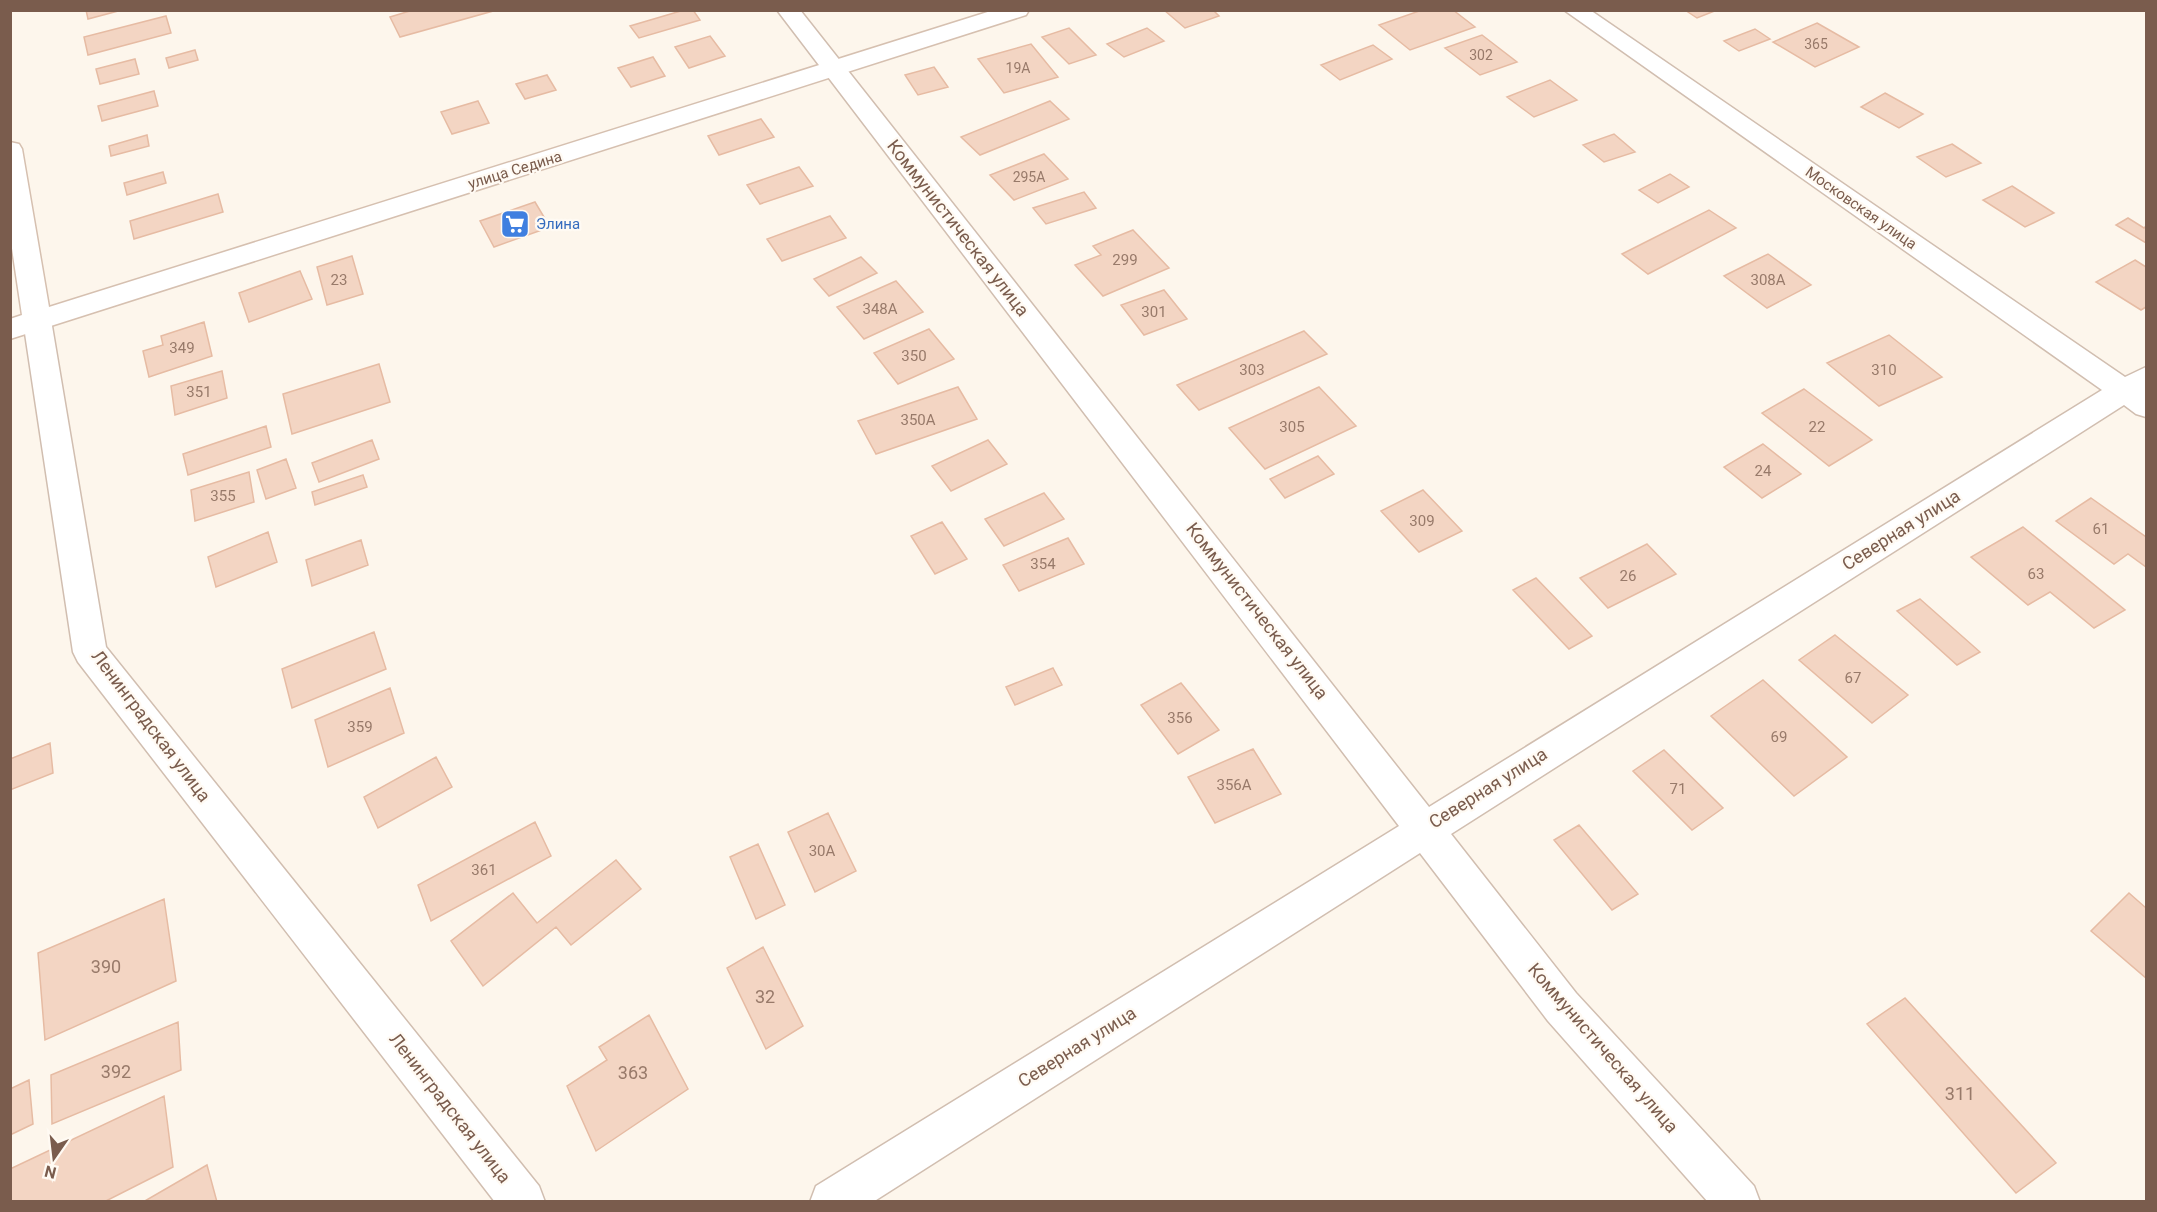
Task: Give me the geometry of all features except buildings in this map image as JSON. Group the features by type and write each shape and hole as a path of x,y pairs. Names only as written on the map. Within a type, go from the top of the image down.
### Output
{"street":[{"name":"Коммунистическая улица","path":"788,10 1562,1006 1738,1202"},
{"name":"улица Седина","path":"24,325 835,70 1018,10"},
{"name":"Московская улица","path":"1575,10 2139,391"},
{"name":"Ленинградская улица","path":"10,149 24,325 90,652 523,1202"},
{"name":"Северная улица","path":"832,1202 1425,827 2139,391"}],"place":[{"name":"Элина","path":"515,224"}]}
